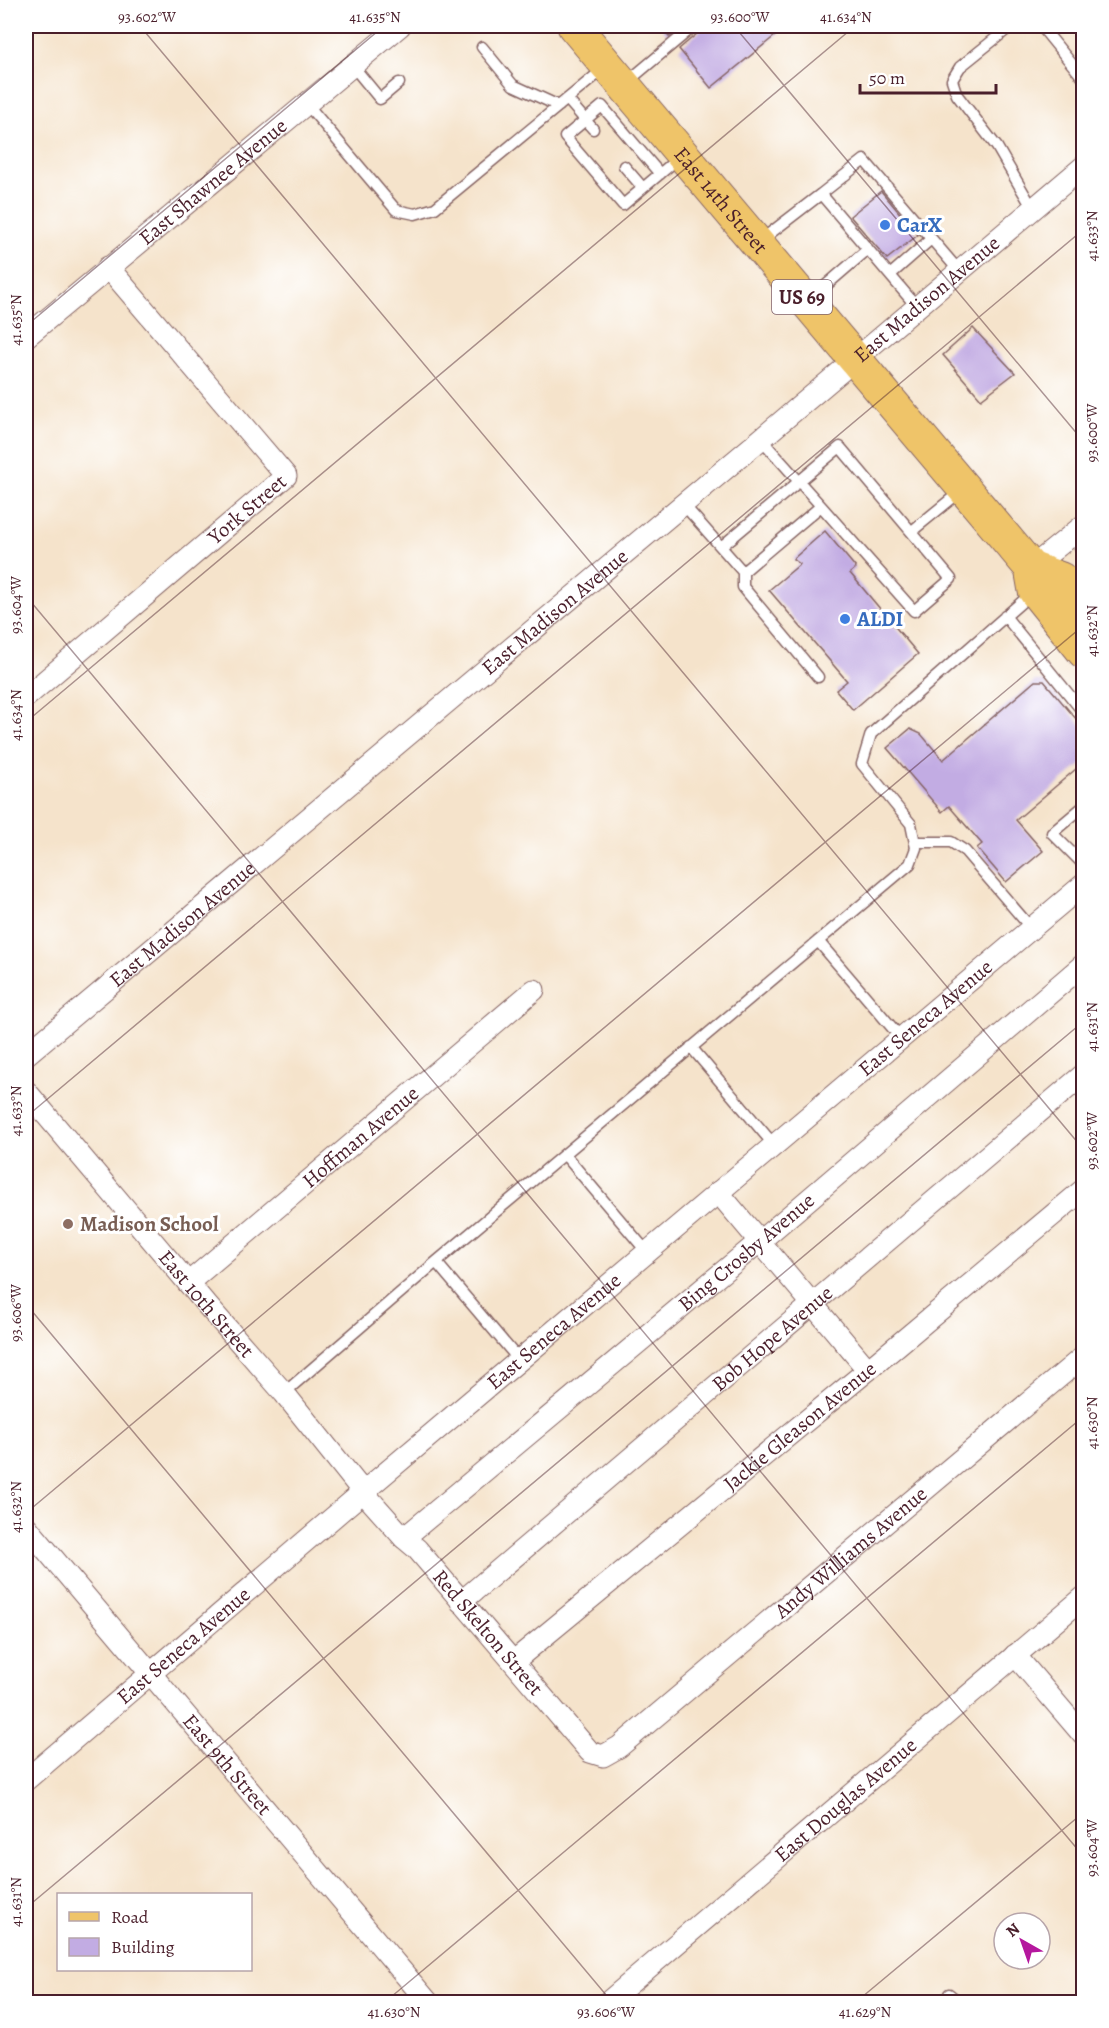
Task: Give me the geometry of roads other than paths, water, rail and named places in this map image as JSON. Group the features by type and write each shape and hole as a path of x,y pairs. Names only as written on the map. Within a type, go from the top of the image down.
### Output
{"main road":[{"name":"East 14th Street","path":"574,26 615,75 671,165 757,243 964,489 1033,579 1083,652"},
{"path":"1033,579 1061,579 1083,605"}],"street":[{"name":"East Shawnee Avenue","path":"26,337 400,26"},
{"name":"East Madison Avenue","path":"26,1055 1083,166"},
{"name":"York Street","path":"26,697 286,476 108,267"},
{"path":"1033,579 1079,537"},
{"name":"East Seneca Avenue","path":"26,1780 1083,884"},
{"name":"Bing Crosby Avenue","path":"404,1538 760,1241 1083,964"},
{"name":"Hoffman Avenue","path":"188,1283 534,990"},
{"name":"Bob Hope Avenue","path":"461,1602 1083,1074"},
{"name":"East 10th Street","path":"26,1091 284,1394 363,1492"},
{"name":"Jackie Gleason Avenue","path":"514,1661 868,1370 1083,1188"},
{"path":"718,1192 868,1370"},
{"name":"Andy Williams Avenue","path":"619,1747 1083,1356"},
{"name":"Red Skelton Street","path":"363,1492 404,1538 417,1549 590,1752 603,1756 619,1747"},
{"name":"East 9th Street","path":"26,1526 428,2002"},
{"name":"East Douglas Avenue","path":"608,2002 1083,1597"},
{"path":"1015,1655 1083,1736"}],"lane":[{"path":"306,103 396,210 415,214 435,208 563,102 615,75 694,26"},
{"path":"1011,26 960,67 952,80 957,95 997,147 1033,208"},
{"path":"1041,26 1083,79"},
{"path":"482,47 513,85 563,102 589,124"},
{"path":"352,65 380,99 399,83"},
{"path":"602,106 671,165 622,205 565,137 589,124 602,106"},
{"path":"757,243 864,160 959,271"},
{"path":"624,166 643,188"},
{"path":"821,194 917,307"},
{"path":"890,274 931,239"},
{"path":"806,302 868,249"},
{"path":"721,547 799,482 840,447 951,579 914,611 821,506 799,482 761,439"},
{"path":"912,531 964,489"},
{"path":"683,504 743,572 743,587 818,677"},
{"path":"743,572 821,506"},
{"path":"284,1394 436,1262 910,864 916,848 911,824 862,764 870,734 1005,616 1033,579"},
{"path":"1005,616 1083,713"},
{"path":"1083,806 1052,833 1083,865"},
{"path":"915,842 951,842 965,851 1031,928"},
{"path":"818,941 901,1038"},
{"path":"691,1047 774,1145"},
{"path":"565,1155 647,1252"},
{"path":"436,1262 519,1360"},
{"path":"949,1994 959,2002"}],"place":[{"name":"CarX","path":"885,225"},
{"name":"ALDI","path":"845,619"},
{"name":"Madison School","path":"68,1224"}]}
